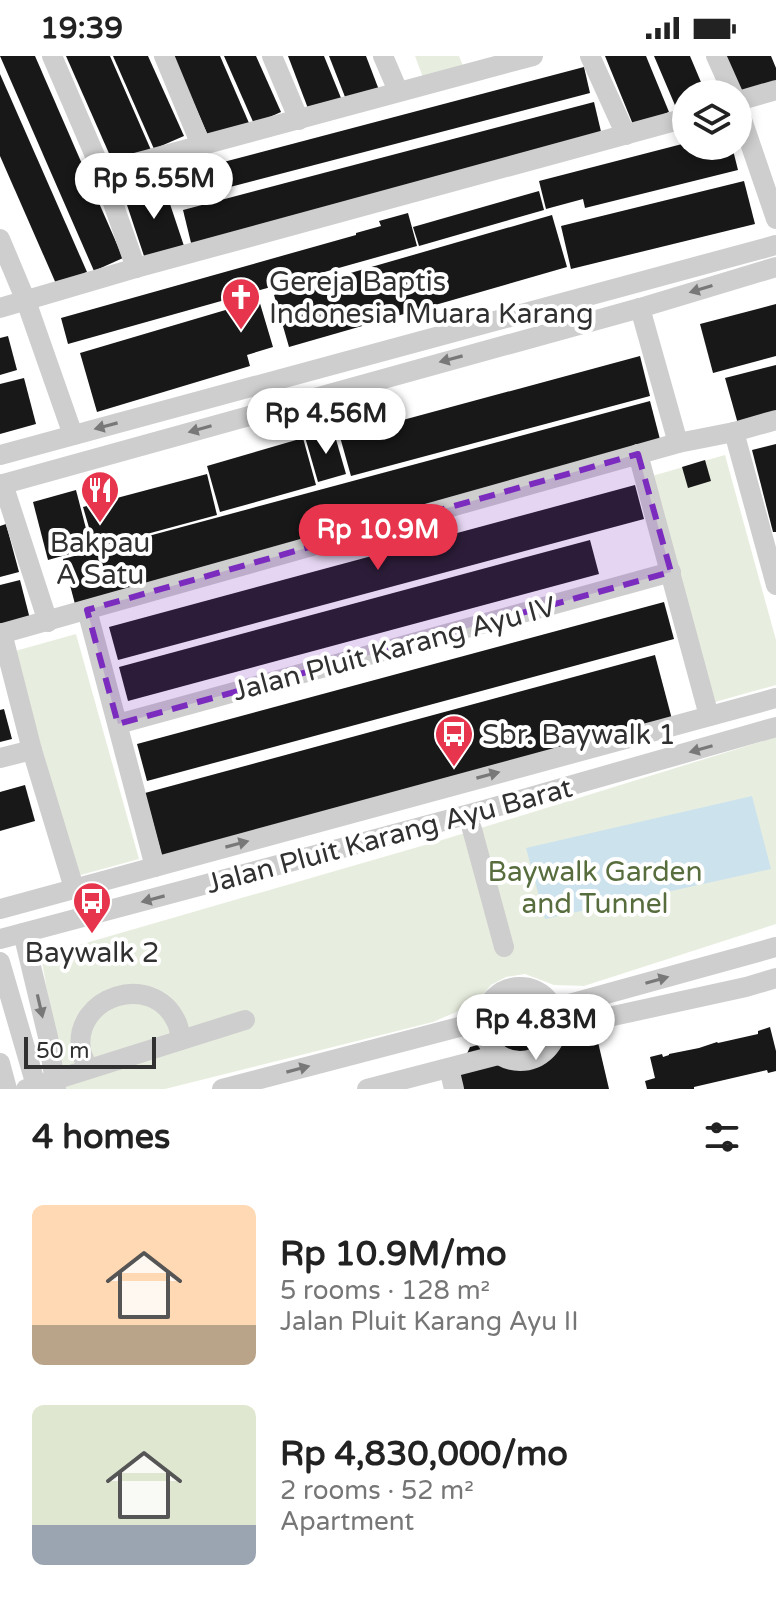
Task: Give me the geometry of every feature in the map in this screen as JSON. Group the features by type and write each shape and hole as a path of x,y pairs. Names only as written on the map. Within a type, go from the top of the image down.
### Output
{"street":[{"path":"52,56 102,172 136,268"},
{"path":"164,56 201,145"},
{"path":"272,56 299,120"},
{"path":"383,56 398,91"},
{"path":"102,172 533,56"},
{"path":"590,56 626,135"},
{"path":"716,56 727,80"},
{"path":"752,97 776,90"},
{"path":"0,308 672,122"},
{"path":"752,149 776,219"},
{"path":"0,239 26,301 73,435"},
{"path":"0,455 776,245"},
{"path":"48,622 1,485 640,308 776,267"},
{"path":"640,308 678,443"},
{"path":"318,369 325,393"},
{"path":"74,888 1,634 638,454 776,420"},
{"path":"734,432 769,537 776,585"},
{"path":"638,454 709,716"},
{"name":"Jalan Pluit Karang Ayu IV","path":"118,724 671,572"},
{"path":"87,610 155,867"},
{"name":"Jalan Pluit Karang Ayu Barat","path":"0,909 776,698"},
{"name":"Jalan Pluit Karang Ayu Barat","path":"0,939 481,811 776,727"},
{"path":"0,758 32,750"},
{"path":"472,829 504,947"},
{"path":"21,903 48,1037 42,1086"},
{"path":"557,1018 776,947"},
{"path":"0,962 42,1086"},
{"path":"557,1018 746,987 776,978"},
{"path":"524,986 542,993 557,1018 552,1046 536,1059 517,1062 498,1055 486,1040 482,1021 489,1002 504,990 524,986"},
{"path":"88,1069 81,1050 82,1030 91,1012 107,999 126,993 146,995 163,1005 176,1020 181,1040"},
{"path":"42,1086 245,1020"},
{"path":"230,1088 482,1021"},
{"path":"367,1089 498,1055"},
{"path":"0,1063 7,1089"},
{"path":"449,1068 454,1089"}],"highlighted area":[{"path":"638,454 671,572 118,724 87,610"}],"green space":[{"path":"415,56 459,56 464,68 425,83"},
{"path":"725,455 776,640 776,685 715,702 652,476"},
{"path":"76,634 139,859 77,876 15,651"},
{"name":"Baywalk Garden and Tunnel","path":"776,737 776,924 584,986 554,985 525,974 506,977 491,985 469,1005 433,1022 165,1089 64,1089 41,956 442,840"}],"water":[{"path":"752,796 771,869 545,919 526,848"}],"building":[{"path":"0,56 35,56 123,258 94,271"},
{"path":"66,56 110,56 151,150 115,167"},
{"path":"113,56 148,56 184,136 154,149"},
{"path":"173,56 220,56 249,123 210,140"},
{"path":"224,56 256,56 281,112 254,124"},
{"path":"288,56 324,56 341,98 309,111"},
{"path":"329,56 366,56 379,90 347,102"},
{"path":"605,56 646,56 669,112 634,127"},
{"path":"654,56 690,56 700,80 672,80 672,98"},
{"path":"725,56 771,56 776,68 776,84 752,94 752,80 736,80"},
{"path":"584,67 590,93 180,200 174,175"},
{"path":"0,74 87,272 57,286 0,156"},
{"path":"594,102 603,140 192,247 183,210"},
{"path":"672,147 672,160 736,160 738,170 585,208 583,199 546,209 539,181"},
{"path":"162,180 185,249 146,262 123,193"},
{"path":"744,181 755,224 571,269 561,226"},
{"path":"539,191 544,210 419,246 413,227"},
{"path":"408,213 417,246 68,344 61,318 356,235 381,226 379,221"},
{"path":"552,215 567,267 289,347 274,295"},
{"path":"259,300 273,347 247,355 250,366 97,412 80,353"},
{"path":"776,304 776,356 713,373 700,324"},
{"path":"8,336 17,370 0,375 0,338"},
{"path":"640,356 650,396 351,476 340,437"},
{"path":"776,365 776,414 738,424 725,378"},
{"path":"24,378 36,424 0,434 0,384"},
{"path":"650,401 662,447 75,604 63,559"},
{"path":"333,429 346,474 318,482 305,437"},
{"path":"303,438 316,485 220,512 207,466"},
{"path":"776,444 776,532 773,532 752,450"},
{"path":"705,460 711,481 688,488 682,467"},
{"path":"207,474 217,515 95,548 83,507"},
{"path":"635,485 644,519 118,660 109,627"},
{"path":"76,490 91,548 48,560 33,502"},
{"path":"6,524 19,572 0,577 0,526"},
{"path":"590,540 599,574 128,701 119,667"},
{"path":"20,580 30,619 0,627 0,585"},
{"path":"664,602 674,639 147,781 137,744"},
{"path":"655,655 673,723 163,860 145,793"},
{"path":"4,709 12,739 0,742 0,710"},
{"path":"25,785 35,821 0,831 0,792"},
{"path":"569,1022 598,1042 609,1089 458,1089 456,1078 470,1047"},
{"path":"770,1027 776,1051 776,1071 768,1073 767,1070 694,1089 647,1089 645,1081 655,1078 650,1057 662,1054 663,1057 758,1034 758,1031"}],"place":[{"name":"Gereja Baptis Indonesia Muara Karang","path":"241,331"},
{"name":"Bakpau A Satu","path":"100,524"},
{"name":"Sbr. Baywalk 1","path":"454,768"},
{"name":"Baywalk 2","path":"92,935"}]}
